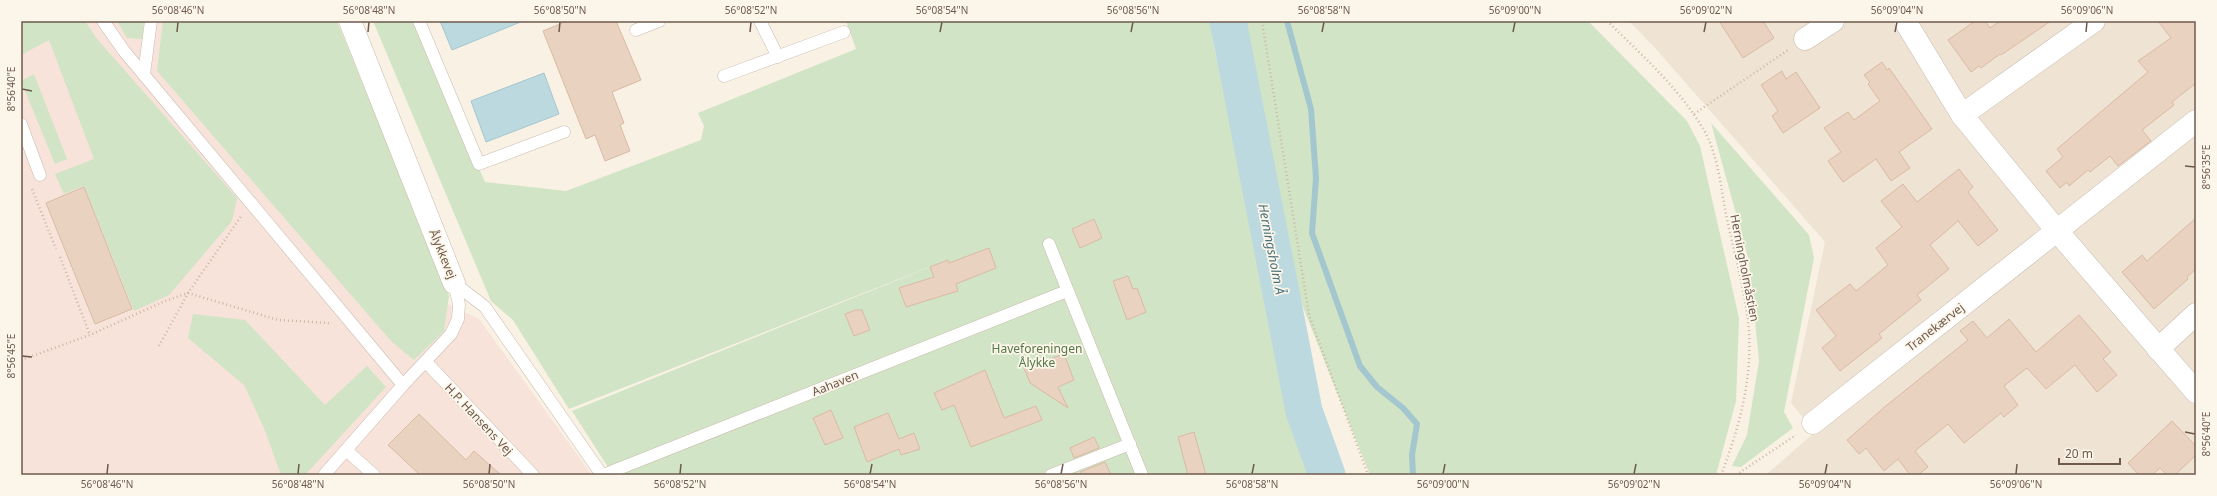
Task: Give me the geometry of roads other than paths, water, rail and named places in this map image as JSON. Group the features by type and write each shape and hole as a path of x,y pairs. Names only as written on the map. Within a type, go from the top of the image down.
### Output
{"street":[{"name":"Ålykkevej","path":"350,21 454,283"},
{"path":"1804,39 1833,21"},
{"path":"1905,21 1962,115 2057,231 2196,392"},
{"path":"1962,115 2094,21"},
{"name":"Tranekærvej","path":"1813,423 2196,121"},
{"path":"2158,349 2196,314"}],"lane":[{"path":"103,21 124,50 403,385"},
{"path":"144,74 151,21"},
{"path":"419,21 479,164 564,132"},
{"path":"636,30 658,21"},
{"path":"760,21 778,57"},
{"path":"724,76 844,32"},
{"path":"21,124 40,173"},
{"path":"1049,244 1142,475"},
{"path":"324,475 403,385 451,334 458,319 460,304 454,283"},
{"name":"Ålykkevej","path":"454,283 485,307 603,475"},
{"name":"Aahaven","path":"603,475 1067,291"},
{"name":"H.P. Hansens Vej","path":"426,362 533,475"},
{"path":"1051,475 1130,444"},
{"path":"346,450 374,475"}],"water":[{"path":"440,21 523,21 452,50"},
{"path":"544,73 559,114 486,142 471,101"}],"waterway":[{"name":"Herningsholm Å","path":"1228,21 1304,411 1327,475"},
{"path":"1287,21 1311,109 1316,178 1312,233 1360,366 1377,387 1403,408 1417,424 1412,455 1413,475"}],"park label":[{"name":"Haveforeningen Ålykke","path":"1037,355"}]}
